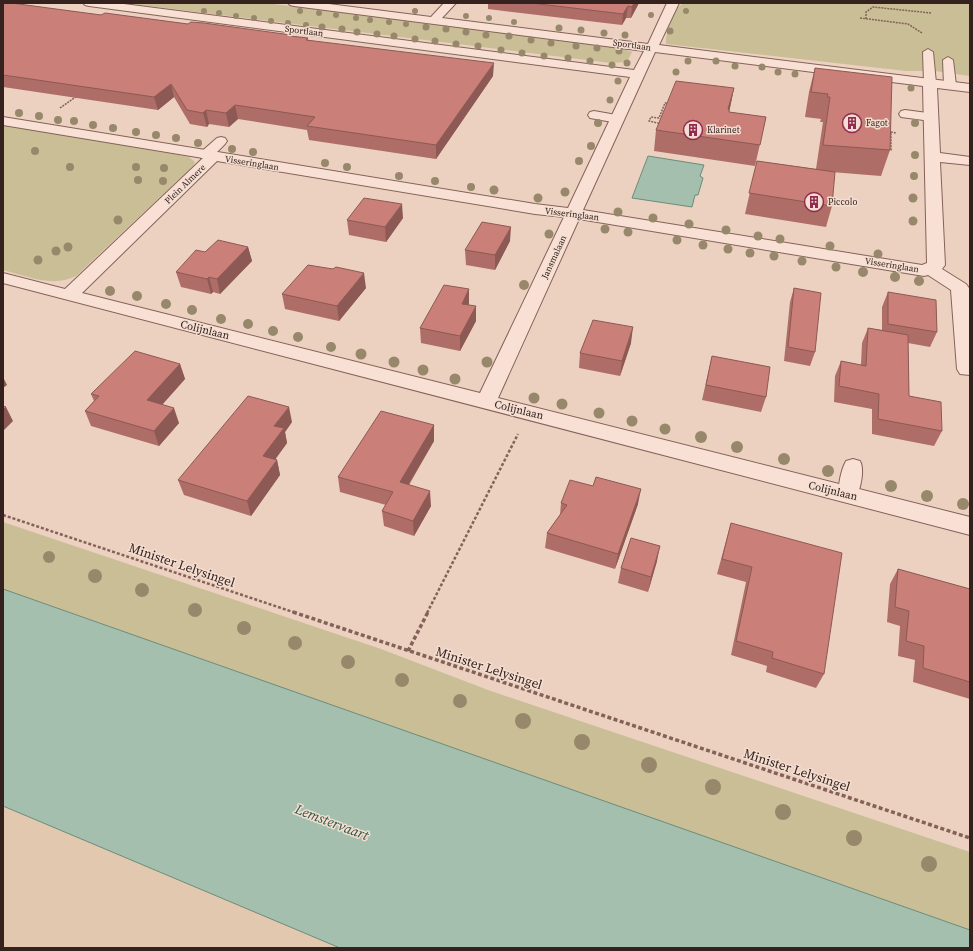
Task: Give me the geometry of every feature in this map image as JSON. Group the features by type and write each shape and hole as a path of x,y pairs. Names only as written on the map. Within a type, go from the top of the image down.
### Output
{"street":[{"name":"Sportlaan","path":"89,3 638,74"},
{"name":"Sportlaan","path":"294,3 970,88"},
{"path":"434,20 450,3"},
{"name":"Jansmalaan","path":"486,402 638,74 673,3"},
{"name":"Visseringlaan","path":"210,156 924,271 936,265 930,83"},
{"name":"Plein Almere","path":"3,121 210,156"},
{"name":"Plein Almere","path":"69,295 210,156"},
{"path":"932,156 970,161"},
{"name":"Visseringlaan","path":"929,268 960,288 967,369"},
{"path":"3,278 69,295"},
{"name":"Colijnlaan","path":"69,295 970,526"}],"lane":[{"path":"928,52 930,83"},
{"path":"948,60 950,85"},
{"path":"905,114 931,117"},
{"path":"594,115 618,119"},
{"path":"210,156 221,141"},
{"path":"848,495 853,466"}],"path":[{"path":"866,19 866,12 873,7 931,13"},
{"path":"860,18 908,24 927,36 928,52"},
{"path":"57,111 82,93"},
{"path":"665,124 649,121 651,117 659,118 664,103 669,104"},
{"path":"885,148 891,150 891,134"},
{"path":"408,651 521,428"},
{"name":"Minister Lelysingel","path":"3,515 970,838"}],"shaded area":[{"path":"124,3 266,3 619,47 632,52 627,62 611,63"},
{"path":"684,3 970,3 970,76 935,71 906,71 666,44 671,21 680,5"},
{"path":"3,125 180,155 189,157 195,162 193,166 76,276 58,281 40,280 3,270"},
{"path":"3,522 381,649 488,690 970,852 970,930 3,589"},
{"path":"3,806 340,948 3,948"}],"water":[{"path":"648,156 704,165 700,176 703,178 698,195 695,195 692,207 632,198"},
{"name":"Lemstervaart","path":"3,589 970,930 970,948 340,948 3,806"}],"building":[{"path":"3,3 101,15 105,13 188,24 191,22 204,23 308,38 306,40 494,63 436,145 307,126 315,117 235,105 226,113 206,110 203,113 187,110 171,84 154,97 3,75"},
{"path":"531,3 634,3 632,7 628,6 623,14"},
{"path":"815,68 892,77 890,150 823,145 830,97 827,97 828,94 811,92"},
{"path":"676,81 734,88 728,109 729,112 766,117 760,145 656,130"},
{"path":"757,161 835,172 832,206 749,193"},
{"path":"364,198 402,204 385,227 347,220"},
{"path":"482,222 511,227 495,255 465,250"},
{"path":"218,240 248,247 217,279 209,277 207,279 176,272 196,250 205,252"},
{"path":"308,265 333,269 336,267 364,273 337,306 282,294"},
{"path":"444,285 469,289 462,304 476,306 460,336 420,328"},
{"path":"794,288 821,293 815,352 788,347"},
{"path":"888,292 936,300 937,332 888,324"},
{"path":"593,320 633,327 622,361 580,353"},
{"path":"868,328 908,335 909,396 941,402 942,431 878,419 879,394 839,386 841,361 866,366"},
{"path":"135,351 180,364 147,400 174,408 154,431 85,411 99,396 91,394"},
{"path":"712,356 770,367 766,397 706,385"},
{"path":"248,396 289,407 274,426 284,428 263,456 277,460 247,501 178,480"},
{"path":"381,411 434,425 400,482 430,491 413,521 382,511 393,492 338,477"},
{"path":"596,477 641,489 618,554 547,533 567,505 561,503 570,480 593,486"},
{"path":"731,523 842,553 824,674 772,658 773,652 736,641 752,567 722,559"},
{"path":"631,538 660,546 651,577 621,568"},
{"path":"898,569 970,589 970,682 923,668 924,646 906,641 909,611 895,607"}],"place":[{"name":"Fagot","path":"852,123"},
{"name":"Klarinet","path":"693,130"},
{"name":"Piccolo","path":"814,202"}]}
